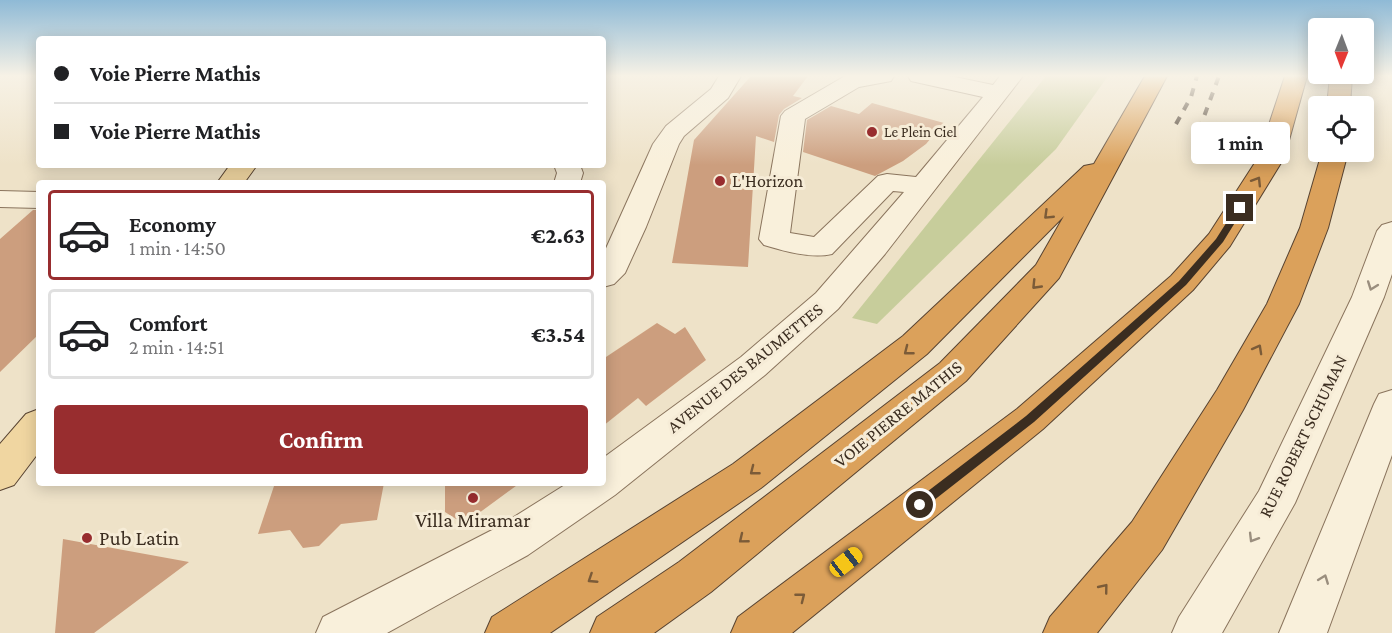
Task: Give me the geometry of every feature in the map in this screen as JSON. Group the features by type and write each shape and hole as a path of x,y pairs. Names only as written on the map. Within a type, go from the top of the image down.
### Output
{"highway":[{"name":"VOIE PIERRE MATHIS","path":"614,633 695,577 953,372 1048,271 1141,106"},
{"path":"754,633 1030,419 1182,283 1220,240 1271,158 1287,106"},
{"path":"509,633 747,476 915,345 1120,145"},
{"path":"1067,633 1147,536 1230,400 1283,303 1314,228 1332,162"}],"main road":[{"path":"232,180 242,168"},
{"path":"0,473 36,428"}],"street":[{"path":"606,276 632,227 666,144 675,131 705,106"},
{"path":"811,106 793,116 774,239 821,247 858,208 887,182 922,186"},
{"name":"AVENUE DES BAUMETTES","path":"606,479 753,366 827,300 874,247 987,106"},
{"path":"0,199 36,200"},
{"name":"RUE ROBERT SCHUMAN","path":"1196,633 1274,503 1368,297 1392,231"},
{"path":"1303,633 1392,404"},
{"name":"AVENUE DES BAUMETTES","path":"340,633 513,541 596,486"}],"green space":[{"path":"1022,106 1087,106 1056,149 877,324 852,318"}],"building":[{"name":"L'Horizon","path":"725,106 790,106 779,115 774,142 756,136 748,267 672,263 694,140"},
{"name":"Le Plein Ciel","path":"831,106 859,114 869,106 881,106 944,123 926,144 903,161 875,176 803,152 807,120"},
{"path":"33,210 36,210 36,337 0,372 0,239"},
{"path":"657,323 675,334 685,327 706,360 646,406 638,398 606,424 606,357"},
{"path":"274,486 383,486 377,520 341,524 319,546 303,548 290,530 258,534"},
{"name":"Villa Miramar","path":"445,486 516,486 464,524 445,512"},
{"path":"63,539 189,562 94,633 55,633"}],"railway":[{"path":"1176,124 1186,106"},
{"path":"1199,130 1208,106"}],"place":[{"name":"Le Plein Ciel","path":"872,132"},
{"name":"L'Horizon","path":"720,181"},
{"name":"Villa Miramar","path":"473,498"},
{"name":"Pub Latin","path":"87,538"}],"route":[{"path":"920,505 1030,419 1182,283 1220,240 1240,208"}]}
